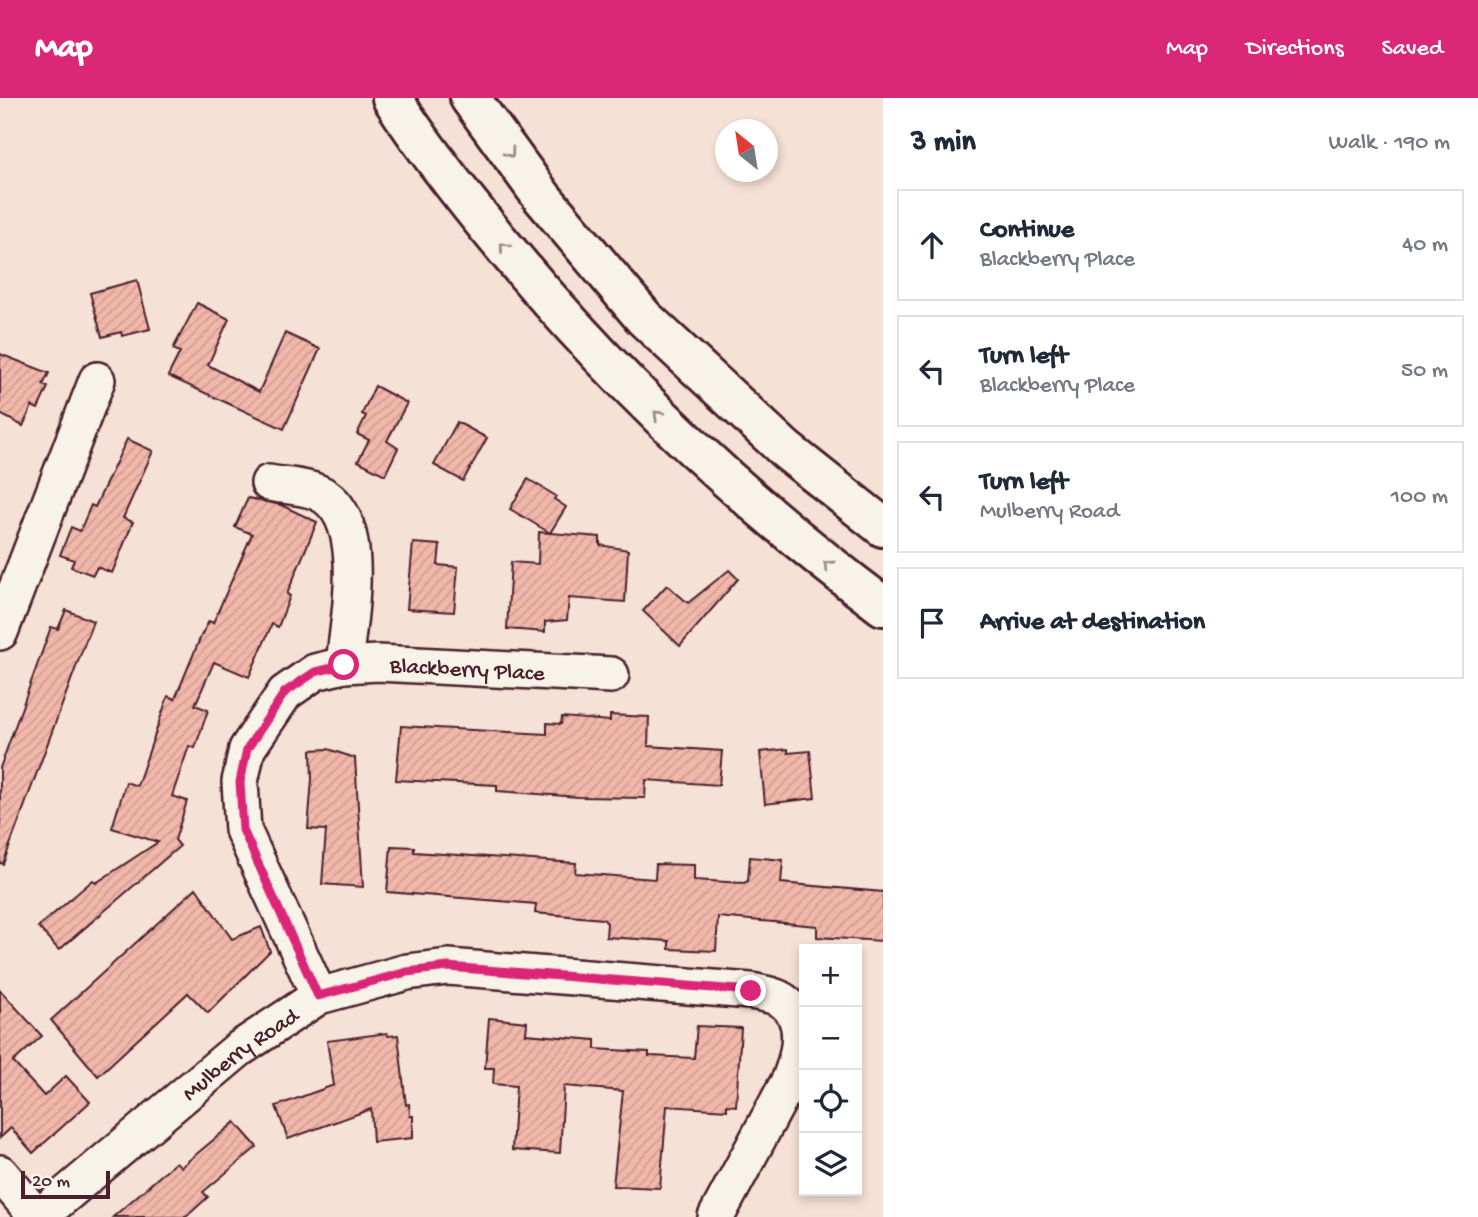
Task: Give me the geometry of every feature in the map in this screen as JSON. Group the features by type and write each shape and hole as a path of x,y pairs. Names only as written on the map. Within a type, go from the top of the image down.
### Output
{"highway":[{"path":"392,98 467,202 614,373 745,496 804,547 883,606"},
{"path":"470,98 542,197 644,318 786,450 883,527"},
{"path":"644,318 883,492"}],"street":[{"path":"0,632 97,380"},
{"path":"269,483 319,493 333,503 345,521 353,574 344,665"},
{"name":"Blackberry Place","path":"318,996 243,830 240,782 247,749 285,692 315,672 344,665 378,663 611,675"},
{"name":"Mulberry Road","path":"38,1217 239,1049 318,996 407,972 448,967 751,991 779,999 790,1009 798,1024 799,1055 790,1079 716,1217"},
{"path":"0,1173 38,1217"}],"building":[{"path":"137,280 150,329 122,336 121,332 102,337 90,293"},
{"path":"197,303 229,319 208,365 259,392 285,333 320,349 284,429 168,376 180,352 173,349"},
{"path":"0,354 49,373 43,385 48,387 38,409 32,406 23,426 0,414"},
{"path":"375,386 407,403 387,441 398,448 385,475 358,461 369,440 357,434 366,416 362,414"},
{"path":"457,422 487,438 463,481 434,465"},
{"path":"127,439 153,451 123,518 133,522 112,573 97,567 93,575 71,567 74,560 60,555 71,527 80,531 91,505 95,507"},
{"path":"528,479 556,496 554,499 566,507 550,533 510,509"},
{"path":"248,498 281,505 317,522 287,594 290,596 278,627 272,624 249,677 214,662 195,705 208,710 195,748 189,746 172,796 187,801 175,840 180,846 59,950 38,927 93,880 96,883 158,842 112,828 126,782 137,786 168,696 175,699 201,636 209,621 213,623 252,534 235,527"},
{"path":"539,532 600,537 600,545 628,550 625,602 569,598 567,620 545,622 545,632 507,629 511,562 538,564"},
{"path":"413,543 440,545 438,565 458,567 454,612 407,609"},
{"path":"729,570 738,579 680,646 643,611 667,585 688,603"},
{"path":"66,610 93,621 3,864 0,863 0,768 51,627 58,629"},
{"path":"610,715 649,717 648,746 722,751 719,785 646,780 645,798 579,797 497,791 497,785 396,780 401,726 547,734 547,723 561,724 562,717 610,721"},
{"path":"328,749 355,758 363,887 322,884 326,830 308,829 311,750"},
{"path":"788,749 788,753 810,751 815,798 765,804 760,752"},
{"path":"391,846 414,847 414,852 576,863 575,873 655,879 656,864 694,865 694,880 744,883 748,881 750,857 783,860 781,883 883,892 883,941 817,937 817,926 718,917 716,951 669,949 669,941 606,937 607,923 603,919 535,913 536,904 387,892"},
{"path":"196,888 232,939 261,927 270,951 208,1013 188,993 98,1076 51,1020"},
{"path":"0,990 42,1036 13,1062 44,1096 66,1076 90,1102 33,1153 11,1128 0,1138"},
{"path":"489,1018 527,1022 526,1034 595,1040 595,1049 694,1058 697,1026 741,1028 736,1106 727,1105 727,1110 667,1106 660,1188 613,1186 623,1091 564,1086 560,1153 512,1150 516,1086 493,1084 494,1068 485,1068"},
{"path":"387,1033 388,1036 398,1035 406,1105 409,1104 410,1116 413,1116 413,1138 373,1142 371,1109 288,1139 276,1106 334,1085 327,1041"},
{"path":"235,1122 257,1147 203,1192 208,1197 186,1217 113,1217 176,1162 181,1167"}],"route":[{"path":"344,665 315,672 285,692 247,749 240,782 243,830 318,996 366,981 448,967 751,991"}]}
